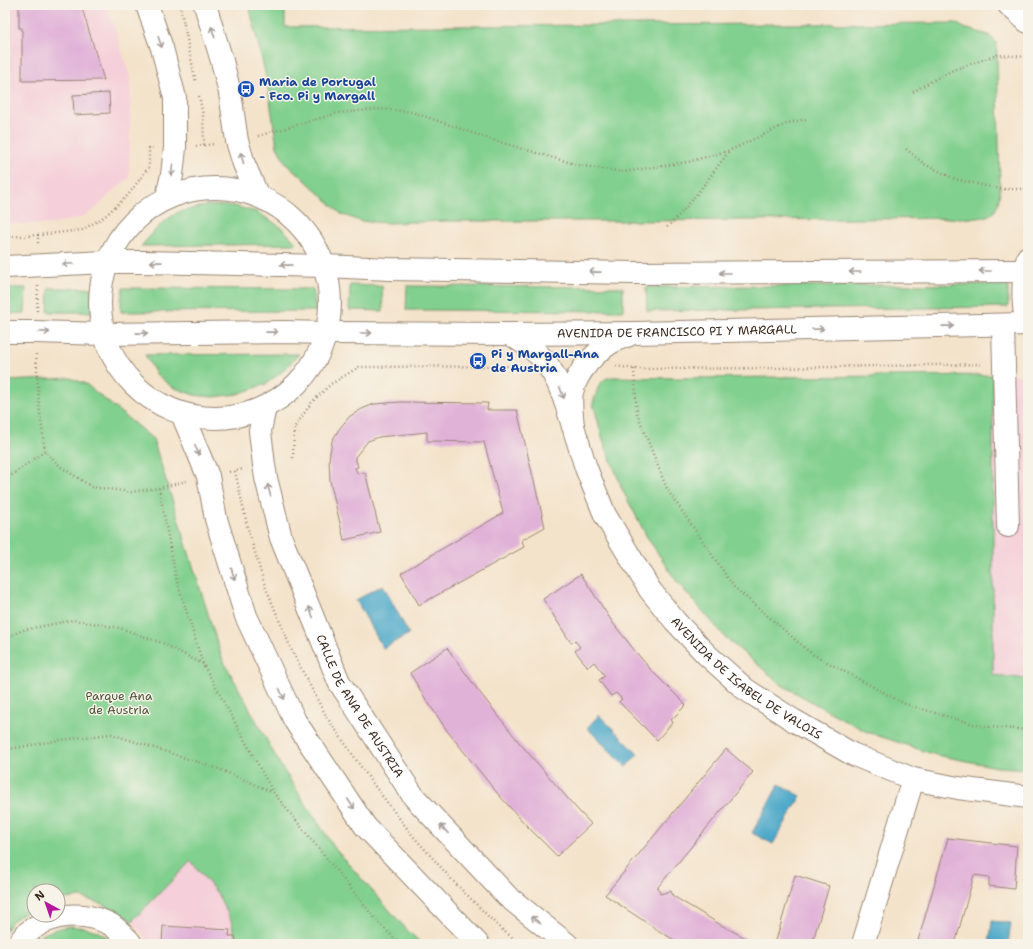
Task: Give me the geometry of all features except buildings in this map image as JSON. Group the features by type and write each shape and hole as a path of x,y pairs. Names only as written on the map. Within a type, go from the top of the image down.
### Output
{"street":[{"path":"147,5 162,48 176,98 172,175 167,197"},
{"path":"205,5 230,93 238,141 244,164 257,194"},
{"path":"1009,5 1028,22"},
{"path":"212,186 235,188 257,194 286,211 310,235 325,266 331,299 327,333 314,363 292,389 265,408 238,416 210,419 182,414 147,397 120,369 103,334 99,298 106,262 130,224 167,197 189,190 212,186"},
{"name":"AVENIDA DE FRANCISCO PI Y MARGALL","path":"5,267 106,262 633,273 1027,267 1024,282 1024,303 1025,316 1028,324 510,334 285,332 103,334 5,332"},
{"path":"1003,325 1008,526"},
{"name":"AVENIDA DE ISABEL DE VALOIS","path":"573,426 572,392 582,371 592,358 604,347 634,332"},
{"name":"AVENIDA DE ISABEL DE VALOIS","path":"510,334 538,354 554,374 563,394 586,468 605,515 650,590 675,621 706,654 746,689 793,720 852,754 913,779 958,788 1028,797"},
{"name":"CALLE DE ANA DE AUSTRIA","path":"265,408 260,431 265,472 281,538 339,682 414,797 507,896 567,944"},
{"path":"182,414 208,476 216,519 246,616 295,722 365,826 478,944"},
{"path":"863,944 913,779"},
{"path":"18,944 25,935 43,922 65,915 88,916 111,925 129,940 131,944"}],"path":[{"path":"913,92 953,70 997,55 1028,57"},
{"path":"253,137 338,113 381,109 412,112 496,141 578,165 623,172 688,162 731,150 788,123 807,119"},
{"path":"174,148 218,143"},
{"path":"906,149 924,164 955,178 1000,189 1028,189"},
{"path":"666,227 673,221 731,150"},
{"path":"5,237 38,235"},
{"path":"615,366 634,369 1004,364"},
{"path":"293,458 294,428 312,402 331,384 359,367 521,366"},
{"path":"634,369 636,413 667,489 734,587 812,654 905,704 980,726 1028,730"},
{"path":"5,480 45,451"},
{"path":"159,488 176,578 203,664 273,792 377,921 400,944"},
{"path":"5,638 23,630 73,620 120,628 162,643 203,664"},
{"path":"5,752 10,749 60,740 111,734 219,769 273,792"}],"shaded area":[{"path":"5,5 107,5 131,80 129,178 111,193 98,207 82,217 54,224 5,224"},
{"path":"993,375 1028,375 1028,679 993,676"},
{"path":"191,861 217,893 231,920 237,944 149,944 132,921"}],"green space":[{"path":"249,5 285,5 285,27 956,23 964,28 988,35 996,42 1000,189 999,201 996,209 990,215 978,218 449,221 387,223 360,221 341,214 300,175 287,165 277,147 267,81"},
{"path":"209,205 234,206 257,212 282,228 297,244 141,246 162,223 178,212"},
{"path":"1008,284 1008,307 647,311 646,287"},
{"path":"350,285 382,286 383,311 349,310"},
{"path":"407,286 623,287 623,311 406,310"},
{"path":"5,288 26,288 25,313 5,314"},
{"path":"49,288 92,288 93,312 48,312"},
{"path":"123,288 313,289 316,311 121,312"},
{"path":"299,354 284,370 266,384 237,394 213,397 194,395 172,387 156,374 145,355"},
{"path":"993,375 993,675 1028,679 1028,769 997,767 936,755 867,732 782,685 727,639 677,582 647,537 623,491 603,440 593,403 599,385 605,379 612,377 681,378"},
{"name":"Parque Ana de Austria","path":"70,378 86,384 153,439 222,658 281,766 336,850 408,931 422,944 237,944 231,920 217,893 191,861 132,921 102,904 80,897 66,899 66,883 26,883 26,912 12,921 5,931 5,381"},
{"path":"69,926 94,930 104,935 115,944 32,944 44,934"}],"water":[{"path":"383,585 409,634 383,648 356,600"},
{"path":"599,715 638,754 626,767 587,728"},
{"path":"779,784 801,796 773,844 752,833"},
{"path":"992,921 1011,923 1008,944 989,944"}],"place":[{"name":"Maria de Portugal - Fco. Pi y Margall","path":"246,89"},
{"name":"Pi y Margall-Ana de Austria","path":"478,361"}]}
